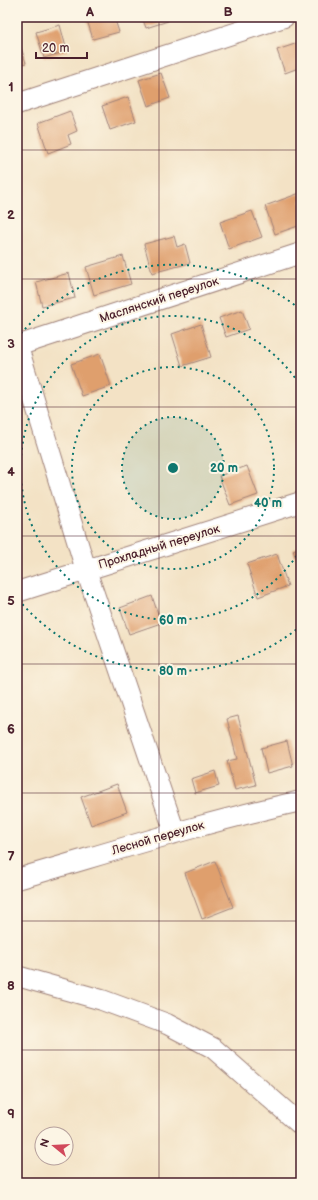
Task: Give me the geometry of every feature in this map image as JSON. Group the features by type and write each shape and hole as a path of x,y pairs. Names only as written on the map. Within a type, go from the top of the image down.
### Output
{"street":[{"path":"17,104 284,17"},
{"name":"Маслянский переулок","path":"17,345 301,253"},
{"path":"17,345 86,570 175,832"},
{"name":"Прохладный переулок","path":"17,592 301,502"},
{"name":"Лесной переулок","path":"17,880 175,832 247,813 301,801"},
{"path":"17,976 109,1003 167,1024 213,1048 301,1125"}],"building":[{"path":"86,17 114,17 119,32 93,39"},
{"path":"142,17 167,17 168,21 146,28"},
{"path":"60,25 67,51 44,58 36,32"},
{"path":"17,35 26,63 17,65"},
{"path":"301,42 301,67 285,73 277,50"},
{"path":"161,73 170,98 148,106 139,80"},
{"path":"128,97 136,121 110,130 102,106"},
{"path":"70,111 77,131 68,135 71,144 48,153 38,123"},
{"path":"300,193 301,225 275,234 265,206"},
{"path":"252,211 262,237 229,249 220,222"},
{"path":"174,236 177,247 185,244 190,263 152,273 144,244"},
{"path":"123,256 131,284 94,295 86,267"},
{"path":"69,273 75,298 42,306 36,282"},
{"path":"242,310 249,329 226,337 219,318"},
{"path":"201,324 211,357 182,366 172,334"},
{"path":"100,354 111,386 82,396 71,364"},
{"path":"247,466 258,495 230,505 219,476"},
{"path":"301,547 301,573 293,550"},
{"path":"277,554 288,586 258,597 247,564"},
{"path":"152,596 161,623 129,634 120,608"},
{"path":"238,716 256,785 235,790 227,761 237,759 227,719"},
{"path":"287,741 293,766 267,773 261,748"},
{"path":"215,771 219,786 195,793 191,779"},
{"path":"117,784 127,812 91,825 81,797"},
{"path":"215,861 233,907 202,919 185,873"}]}
